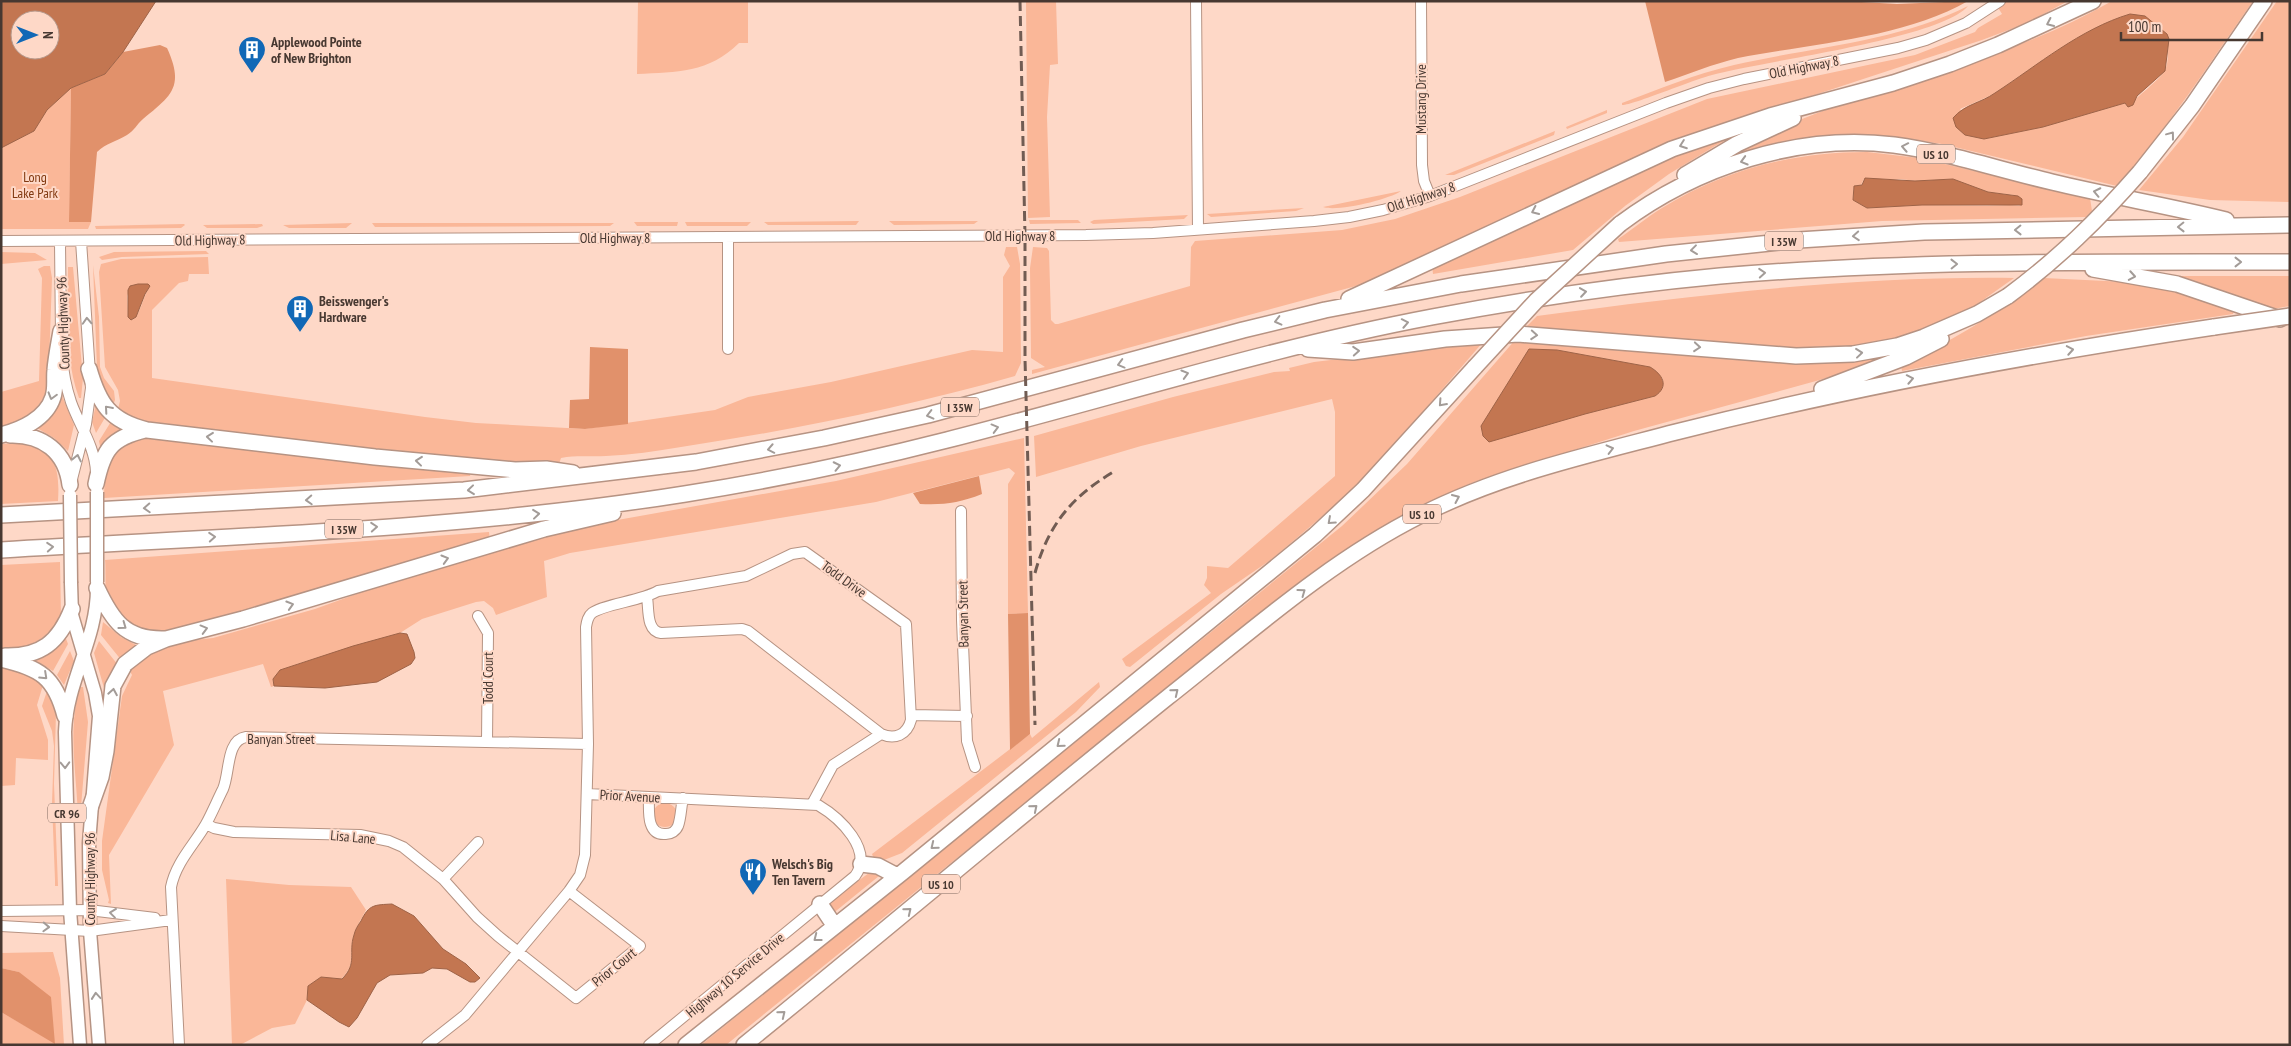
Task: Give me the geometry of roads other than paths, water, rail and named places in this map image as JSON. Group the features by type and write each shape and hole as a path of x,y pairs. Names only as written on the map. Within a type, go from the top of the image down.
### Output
{"highway":[{"path":"1632,214 1671,184 1737,144 1807,111 1950,64 1998,45 2094,1"},
{"path":"1760,411 1906,357 1970,323 2046,268 2084,234 2140,172 2192,106 2264,1"},
{"path":"1326,310 1656,156 1720,131 1880,86"},
{"name":"US 10","path":"686,1045 900,874 1315,535 1363,490 1550,288 1620,224 1652,200 1677,187 1733,164 1791,149 1851,143 1894,145 1929,152 2075,188 2164,205 2247,226"},
{"name":"I 35W","path":"1,515 382,496 464,490 589,476 719,458 885,425 1326,310 1461,284 1658,255 1769,242 1924,232 2290,225"},
{"name":"I 35W","path":"1,550 487,519 623,503 702,491 845,464 939,442 1202,370 1376,328 1535,299 1651,284 1816,270 1909,265 2290,262"},
{"path":"2049,263 2176,284 2290,322"},
{"path":"1290,348 1353,352 1445,339 1518,334 1796,356 1834,356 1868,352 1924,337 1977,314 2008,296"},
{"name":"US 10","path":"744,1045 1257,627 1352,556 1386,534 1457,497 1521,473 1760,411 1971,367 2290,316"},
{"path":"1,435 25,427 38,418 50,405 53,397 61,331"},
{"path":"89,369 95,389 108,410 121,421 147,430 384,458 515,470 546,469 589,476"},
{"path":"96,484 104,455 111,445 128,434 147,430"},
{"path":"1,435 26,436 47,443 60,455 69,473 70,485"},
{"path":"90,808 100,777 116,680 132,657 147,647 166,639 243,619 544,529 702,491"},
{"path":"97,585 111,616 118,623 136,634 166,639"},
{"path":"1,657 33,652 49,646 63,629 72,610"},
{"path":"1,657 31,667 44,675 59,696 66,716"},
{"path":"861,864 878,866 900,874"},
{"path":"820,904 834,925"}],"main road":[{"name":"County Highway 96","path":"80,1045 70,910 66,716 72,685 92,631 97,585 96,484"},
{"name":"County Highway 96","path":"70,485 72,610 83,656 95,693 98,716 90,808 89,910 99,1045"}],"street":[{"path":"1196,1 1198,230"},
{"name":"Mustang Drive","path":"1421,1 1422,165 1424,181 1430,196"},
{"name":"Old Highway 8","path":"1,242 1086,235 1198,230 1349,217 1383,210 1430,196 1692,94 1744,79 1912,45 1952,30 1986,5 2000,1"},
{"path":"728,237 728,348"},
{"name":"County Highway 96","path":"70,485 90,404 81,241"},
{"name":"County Highway 96","path":"60,242 63,371 71,402 93,454 96,484"},
{"name":"Banyan Street","path":"962,511 962,620 967,741 975,767"},
{"name":"Todd Drive","path":"587,794 587,621 589,616 596,611 647,597 658,591 746,576 792,554 805,552 906,624 911,715"},
{"path":"647,597 651,626 654,630 661,632 742,629 748,631 881,734 893,737 900,735 909,726 911,715 967,716"},
{"name":"Todd Court","path":"478,616 488,633 487,742"},
{"path":"812,804 832,765 881,734"},
{"name":"Banyan Street","path":"179,1045 170,887 175,871 206,824 226,783 233,745 242,738 588,744"},
{"name":"Prior Avenue","path":"427,1045 465,1015 569,891 584,867 587,794 818,805 836,817 858,846 861,864"},
{"path":"649,797 651,825 657,833 662,834 669,834 675,831 678,825 682,798"},
{"name":"Lisa Lane","path":"206,824 214,828 234,832 374,837 403,847 443,879 477,917 518,952"},
{"path":"443,879 478,842"},
{"path":"820,904 855,876 861,864"},
{"name":"Prior Court","path":"518,952 576,998 640,946 569,891"},
{"name":"Highway 10 Service Drive","path":"649,1045 820,904"},
{"path":"1,911 89,910 171,920"},
{"path":"1,926 90,930 171,920"}],"railway":[{"path":"1020,1 1025,236 1025,359 1035,725"},
{"path":"1035,573 1047,540 1064,513 1086,491 1115,471"}],"place":[{"name":"Applewood Pointe of New Brighton","path":"252,74"},
{"name":"Beisswenger's Hardware","path":"300,333"},
{"name":"Welsch's Big Ten Tavern","path":"753,896"}],"park label":[{"name":"Long Lake Park","path":"35,186"}]}
